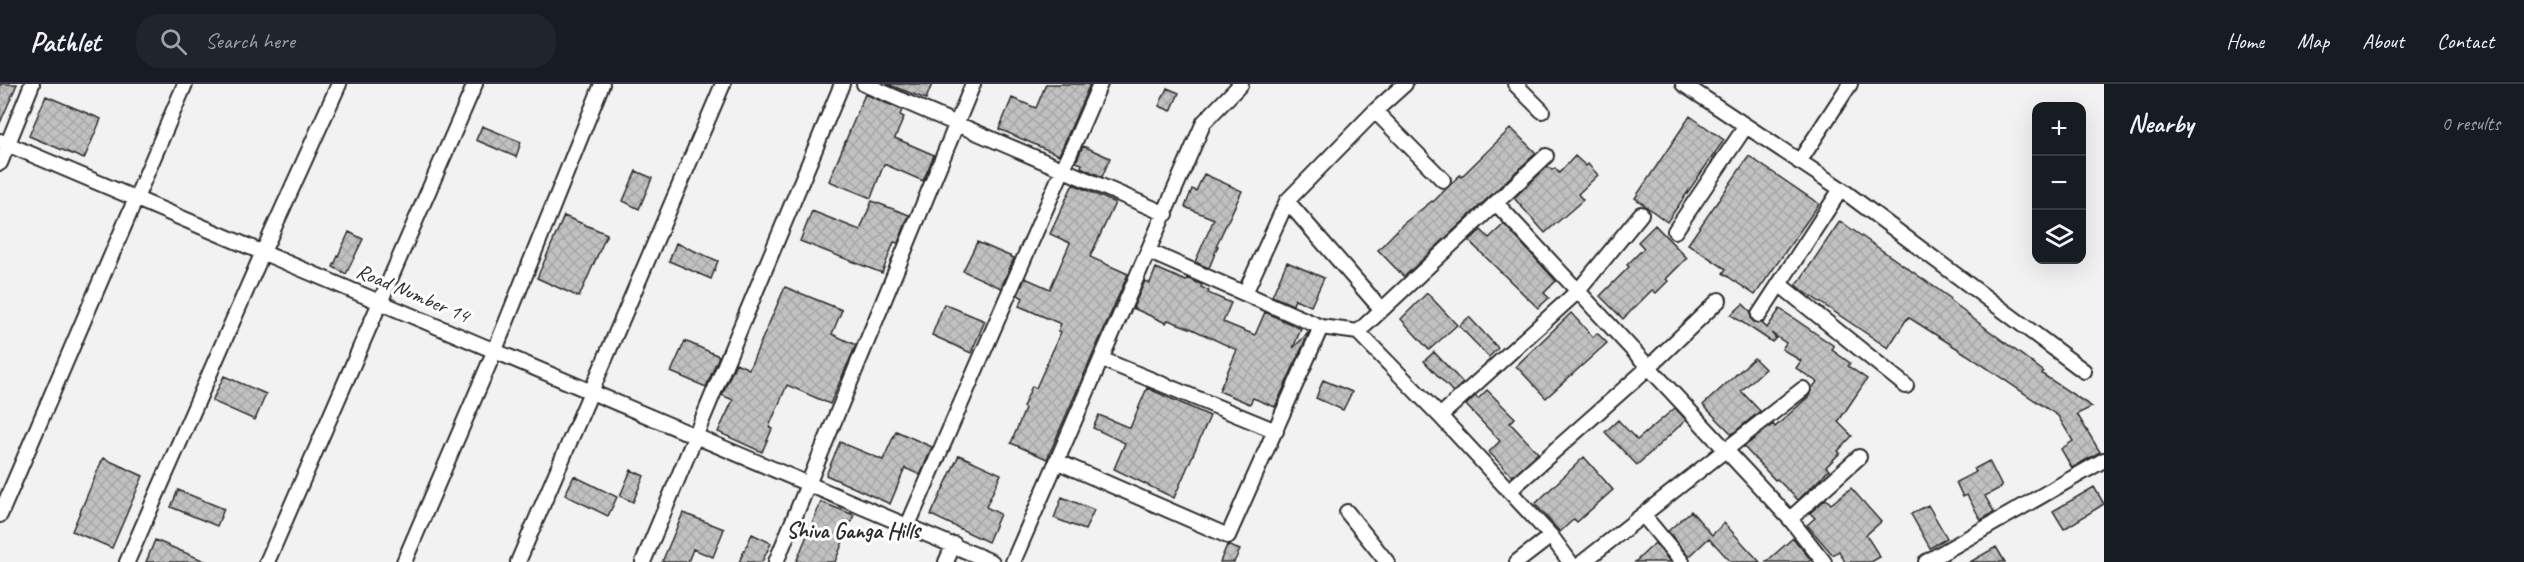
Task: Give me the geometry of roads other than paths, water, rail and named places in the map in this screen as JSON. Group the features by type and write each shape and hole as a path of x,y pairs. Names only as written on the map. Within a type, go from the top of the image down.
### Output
{"street":[{"path":"0,163 4,143 32,84"},
{"path":"0,515 185,84"},
{"path":"127,562 262,252 339,84"},
{"path":"267,562 475,84"},
{"path":"404,562 495,350 602,84"},
{"path":"518,562 723,84"},
{"path":"643,562 842,84"},
{"path":"864,84 1064,168 1166,214"},
{"path":"776,562 811,483 973,84"},
{"path":"908,525 1100,84"},
{"path":"1013,562 1150,252 1204,122 1241,84"},
{"path":"1245,293 1287,201 1375,111 1405,84"},
{"path":"1515,84 1542,111"},
{"path":"1683,84 1841,189 2084,371"},
{"path":"1799,162 1850,84"},
{"path":"1375,111 1443,180"},
{"path":"1675,231 1746,126"},
{"name":"Road Number 14","path":"4,143 811,483 992,562"},
{"path":"1358,332 1546,156"},
{"path":"1759,315 1841,189"},
{"path":"1287,201 1381,309"},
{"path":"1496,203 1790,519 1824,562"},
{"path":"1440,416 1578,291 1641,214"},
{"path":"1150,252 1321,327 1358,332 1440,416 1551,536 1570,562"},
{"path":"1779,284 1906,386"},
{"path":"1509,491 1649,367 1719,300"},
{"path":"1056,461 1228,536 1321,327"},
{"path":"1101,359 1276,431"},
{"path":"1583,562 1803,390"},
{"path":"1790,519 1859,457"},
{"path":"1926,562 2104,460"},
{"path":"1347,512 1387,562"},
{"path":"1643,515 1682,562"},
{"path":"1517,562 1551,536"},
{"path":"946,562 954,544"}],"district":[{"name":"Shiva Ganga Hills","path":"853,530"}]}
